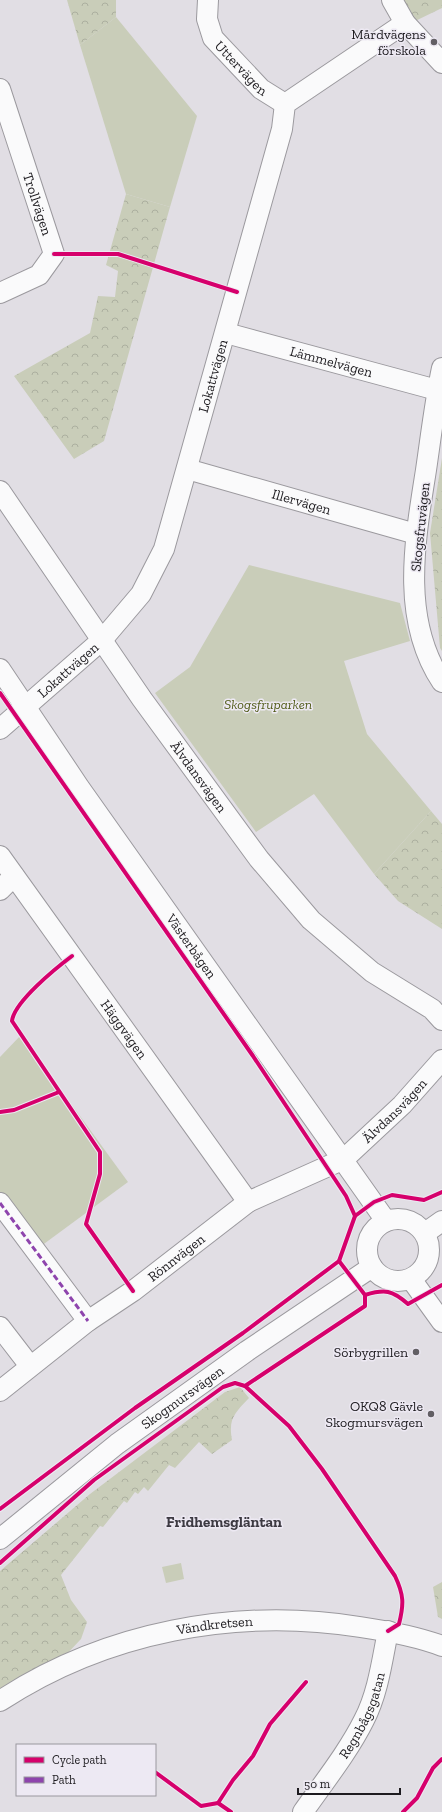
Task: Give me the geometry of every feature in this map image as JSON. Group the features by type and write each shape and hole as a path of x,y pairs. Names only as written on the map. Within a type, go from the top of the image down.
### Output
{"street":[{"name":"Uttervägen","path":"208,0 207,19 213,38 261,89 285,104"},
{"path":"392,0 405,23 442,63"},
{"path":"285,104 405,23"},
{"name":"Trollvägen","path":"0,89 54,254 39,275 0,293"},
{"name":"Lokattvägen","path":"0,729 26,708 102,640 141,594 164,549 226,333 282,129 285,104"},
{"name":"Lämmelvägen","path":"226,333 437,390"},
{"name":"Skogsfruvägen","path":"442,368 437,390 416,534 414,592 420,627 431,665 442,682"},
{"name":"Illervägen","path":"187,469 416,534"},
{"name":"Älvdansvägen","path":"0,491 142,699 259,859 311,920 372,972 432,1009 442,1020"},
{"name":"Västerbågen","path":"0,670 88,800 344,1159 386,1221"},
{"name":"Häggvägen","path":"0,856 248,1202"},
{"path":"0,890 14,876"},
{"name":"Älvdansvägen","path":"344,1159 402,1105 442,1060"},
{"name":"Rönnvägen","path":"0,1391 88,1321 133,1291 248,1202 344,1159"},
{"path":"0,1203 88,1321"},
{"path":"403,1219 416,1224 425,1233 429,1243 430,1254 423,1268 411,1279 403,1281 385,1278 372,1267 368,1257 367,1246 370,1235 377,1227 386,1221 403,1219"},
{"path":"425,1233 442,1222"},
{"name":"Skogmursvägen","path":"0,1539 117,1444 247,1351 372,1267"},
{"path":"411,1279 442,1322"},
{"path":"0,1327 30,1366"},
{"name":"Vändkretsen","path":"0,1701 20,1688 82,1658 133,1640 163,1632 216,1623 258,1620 300,1620 341,1624 388,1631 442,1646"},
{"name":"Regnbågsgatan","path":"303,1812 365,1719 374,1696 388,1631"}],"green space":[{"path":"67,0 116,0 116,17 80,45"},
{"path":"395,0 442,0 442,8 409,24"},
{"path":"116,17 197,116 170,207 126,194 80,45"},
{"path":"126,194 170,207 104,441 74,459 14,376 90,333 98,296 115,297 118,271 106,265"},
{"path":"442,458 442,651 440,648 430,533"},
{"name":"Skogsfruparken","path":"249,565 400,603 410,641 344,661 367,734 431,811 374,874 314,794 256,832 155,693 190,667"},
{"path":"431,811 442,824 442,929 398,901 374,874"},
{"path":"21,1035 128,1182 37,1249 0,1201 0,1057"},
{"path":"240,1387 249,1398 234,1416 231,1426 232,1440 212,1454 199,1442 175,1468 169,1465 148,1491 144,1487 138,1494 135,1492 127,1503 124,1501 103,1527 100,1526 61,1575 71,1600 87,1622 81,1639 65,1656 0,1690 0,1571 90,1494 225,1392"},
{"path":"181,1563 184,1579 166,1583 162,1567"},
{"path":"442,1582 442,1619 438,1617 433,1587"}],"marked path":[{"path":"0,1203 88,1321"}],"cycle path":[{"path":"54,254 118,254 237,292"},
{"path":"0,693 253,1056 346,1196 355,1216"},
{"path":"72,956 28,995 14,1013 12,1021 100,1152 100,1174 86,1224 133,1291"},
{"path":"0,1112 14,1110 59,1092"},
{"path":"0,1509 135,1408 243,1333 339,1261 355,1216 374,1202 392,1195 424,1200 442,1192"},
{"path":"339,1261 365,1295 378,1292 393,1293 408,1304 442,1285"},
{"path":"0,1563 94,1480 223,1387 235,1383 245,1386 365,1306 365,1295"},
{"path":"245,1386 289,1426 322,1469 395,1576 402,1594 402,1611 399,1624 388,1631"},
{"path":"218,1803 233,1780 253,1756 270,1724 306,1682"},
{"path":"403,1812 417,1798 433,1768 442,1759"},
{"path":"156,1773 201,1806 218,1803 231,1812"}],"place":[{"name":"Mårdvägens förskola","path":"434,42"},
{"name":"Sörbygrillen","path":"416,1352"},
{"name":"OKQ8 Gävle Skogmursvägen","path":"431,1414"}],"district":[{"name":"Fridhemsgläntan","path":"224,1522"}]}
